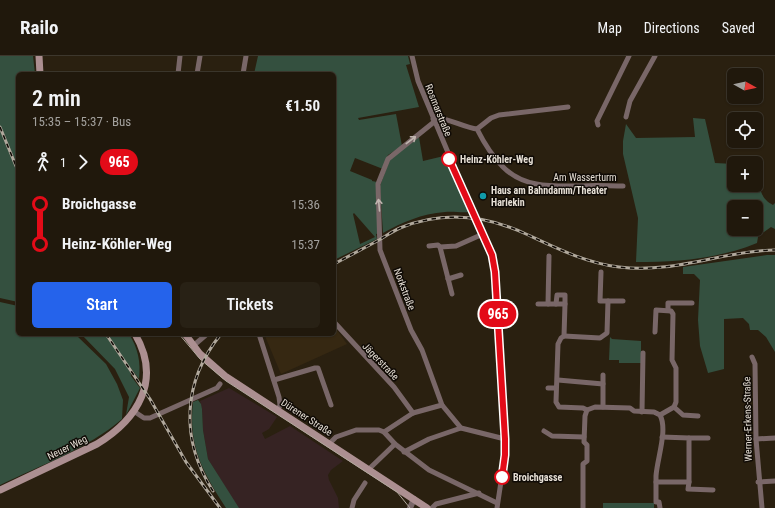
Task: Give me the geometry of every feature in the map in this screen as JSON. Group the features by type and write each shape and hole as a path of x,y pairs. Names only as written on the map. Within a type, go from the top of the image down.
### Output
{"main road":[{"path":"39,56 40,72"},
{"name":"Neuer Weg","path":"0,490 97,444 112,435 128,420 141,398 146,370 142,348 136,336"},
{"name":"Dürener Straße","path":"186,336 207,362 225,376 330,443 427,508"}],"street":[{"path":"178,72 180,56"},
{"path":"197,72 200,56"},
{"path":"243,72 246,56"},
{"name":"Rosmarstraße","path":"412,56 418,81 492,255 495,272 505,439 504,463 497,505"},
{"path":"598,126 597,122 629,56"},
{"path":"626,117 630,102 655,56"},
{"path":"434,120 440,117 465,128 476,130 491,118 499,115 568,107"},
{"name":"Norkstraße","path":"434,120 388,159 378,184 381,253 411,330 422,350 442,405 461,428"},
{"name":"Am Wasserturm","path":"476,130 486,146 504,168 523,180 544,186 556,187 623,186"},
{"path":"430,246 456,246 483,234"},
{"path":"440,247 452,294"},
{"path":"548,304 550,256"},
{"path":"601,272 600,301 623,301"},
{"path":"448,279 460,275"},
{"path":"556,304 557,295 565,295 564,336 558,344 558,380 555,388 556,402 559,407 583,408 587,410 594,407 630,408 634,412 654,412 660,415 662,422 662,437 656,482 656,502 658,502 660,508"},
{"path":"564,336 600,338 606,335 608,301"},
{"path":"660,415 674,407 676,402 676,368 672,360 673,314 668,309 668,303 692,303"},
{"path":"538,304 565,304"},
{"path":"655,332 656,310 668,309"},
{"name":"Jägerstraße","path":"336,324 394,387 413,413"},
{"path":"193,346 205,336"},
{"path":"260,336 280,401 278,410"},
{"path":"642,412 643,353"},
{"name":"Werner-Erkens-Straße","path":"752,357 755,364 758,482 762,508"},
{"path":"274,380 318,368 331,405"},
{"path":"603,376 603,407"},
{"path":"558,380 603,384"},
{"path":"134,412 144,418 155,417 217,388 220,384"},
{"path":"548,388 555,388"},
{"path":"384,432 413,413 442,405"},
{"path":"674,407 683,415 698,416"},
{"path":"583,508 583,464 588,461 587,445 584,442 585,416 587,410"},
{"path":"404,452 429,439 461,428 505,439"},
{"path":"330,443 336,437 356,430 374,429 384,432 394,444 437,475 479,493 497,505"},
{"path":"544,431 552,436 584,437"},
{"path":"662,437 708,438"},
{"path":"690,438 688,489 713,490"},
{"path":"756,439 775,438"},
{"path":"369,469 394,444"},
{"path":"758,482 775,481"},
{"path":"656,482 688,482"},
{"path":"352,508 354,500 365,483"},
{"path":"432,508 436,504 479,493"},
{"path":"410,508 414,499"}],"shaded area":[{"path":"336,329 347,344 281,374 265,336 336,336"},
{"path":"229,388 277,417 269,429 262,433 265,439 290,426 343,461 331,470 328,475 338,498 339,508 238,508 208,459 200,401"}],"green space":[{"path":"0,56 33,56 35,72 16,72 16,302 0,298"},
{"path":"258,56 408,56 410,64 406,65 419,107 358,118 359,120 396,114 402,146 388,155 383,169 355,158 350,171 377,182 380,233 376,234 377,239 336,259 336,72 254,72","holes":["354,213 375,237 360,244 353,214"]},
{"path":"693,118 705,119 715,163 727,164 727,192 761,192 768,202 773,205 775,203 775,229 771,227 763,232 763,200 727,200 727,236 758,236 757,243 727,253 712,256 682,260 636,262 638,218 623,154 623,141 626,124 636,138 695,137"},
{"path":"419,137 423,161 444,156 470,212 436,213 405,222 383,233 380,186 390,159"},
{"path":"775,255 775,352 766,337 758,330 750,330 749,324 743,318 724,319 724,369 708,373 700,346 698,320 700,280 694,274 683,274 683,267"},
{"path":"0,302 16,306 16,336 77,336 106,364 117,384 123,400 122,419 108,430 79,448 0,485"},
{"path":"83,336 130,336 132,339 137,350 140,367 139,379 130,367 131,376 140,388 126,415 129,397 115,369"},
{"path":"610,337 612,339 641,341 641,363 619,363 619,360 609,360"},
{"path":"198,400 202,409 203,430 208,459 239,508 226,508 210,483 199,458 195,446 192,418 193,402"},
{"path":"603,503 654,503 654,508 603,508"}],"tram line":[{"path":"181,336 200,359 226,381 397,492 410,508"}],"railway":[{"path":"0,127 16,166"},
{"path":"336,263 400,228 432,219 448,217 479,219 495,223 526,234 560,250 595,262 619,267 640,268 679,265 755,251 775,250"},
{"path":"107,336 150,399 186,462 220,508"},
{"path":"213,491 202,472 195,452 191,432 190,411 193,391 199,372 208,352 220,336"}],"bus line":[{"name":"965","path":"449,159 494,262 505,439 505,455 502,477"}],"place":[{"name":"Heinz-Köhler-Weg","path":"449,159"},
{"name":"Haus am Bahndamm/Theater Harlekin","path":"483,196"},
{"name":"Broichgasse","path":"502,477"}]}
